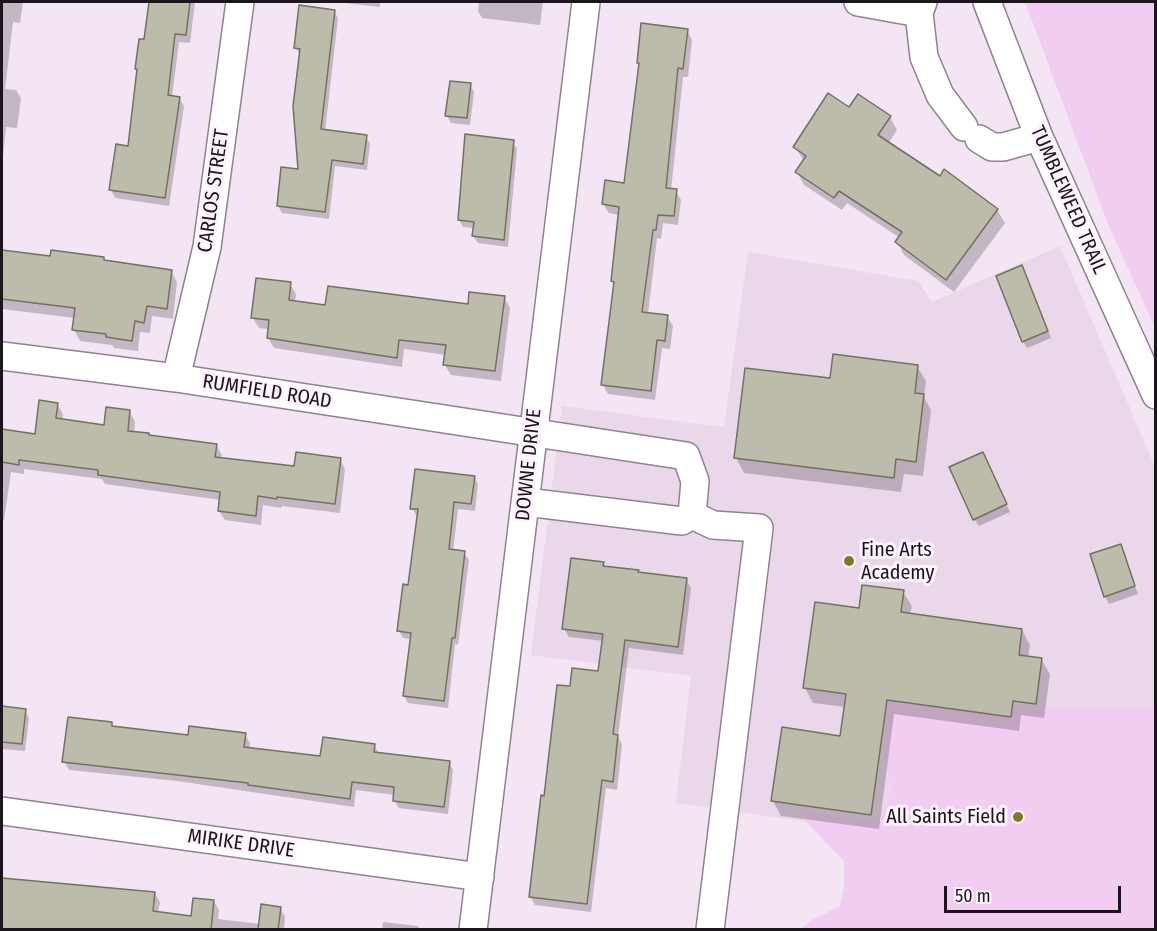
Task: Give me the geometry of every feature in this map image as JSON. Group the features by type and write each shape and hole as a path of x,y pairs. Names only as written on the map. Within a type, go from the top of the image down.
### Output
{"street":[{"name":"CARLOS STREET","path":"176,378 207,247 240,2"},
{"name":"DOWNE DRIVE","path":"473,930 586,2"},
{"path":"858,2 921,7 924,57 940,95 971,133 992,147 1003,147 1039,137"},
{"name":"TUMBLEWEED TRAIL","path":"987,2 1039,137 1155,395"},
{"name":"RUMFIELD ROAD","path":"2,356 176,378 686,456 695,481 692,515"},
{"path":"526,502 682,521 692,515 713,525 759,528 710,930"},
{"name":"MIRIKE DRIVE","path":"2,811 480,877"}],"shaded area":[{"path":"1025,2 1155,2 1155,328 1108,224"},
{"name":"Fine Arts Academy","path":"1060,246 1155,467 1155,726 898,835 676,803 691,676 531,655 562,406 724,427 748,252 918,281 932,302"},
{"name":"All Saints Field","path":"887,700 1011,717 1015,704 1155,707 1155,929 799,930 814,919 840,906 844,886 844,861 806,822 804,811 878,822 891,790 885,758"}],"building":[{"path":"149,2 190,2 186,35 175,34 168,95 180,97 165,198 109,190 116,144 128,146 139,39 144,39"},
{"path":"299,5 335,10 321,129 367,135 363,164 332,160 325,212 277,206 281,167 298,169 293,106 300,49 294,48"},
{"path":"641,23 688,29 683,69 678,68 666,188 677,189 674,216 658,215 656,230 653,230 642,312 668,315 665,341 657,340 651,391 601,385 614,282 611,281 619,207 602,204 605,180 624,183 639,63 637,63"},
{"path":"450,81 471,83 467,118 445,116"},
{"path":"828,93 849,107 858,94 891,116 878,135 940,176 944,169 998,209 946,280 895,242 902,232 839,191 834,198 795,172 806,156 793,147"},
{"path":"465,134 514,140 504,240 472,236 474,222 458,220"},
{"path":"2,250 50,256 51,250 172,270 167,309 147,306 144,323 135,321 132,341 106,337 106,334 72,330 75,308 2,299"},
{"path":"1022,265 1048,331 1022,342 996,276"},
{"path":"256,278 291,282 289,300 325,305 328,286 468,304 469,292 505,296 495,371 443,365 446,345 399,340 397,358 267,338 269,320 251,318"},
{"path":"833,354 918,365 915,393 924,394 916,462 896,459 894,478 734,458 745,368 830,378"},
{"path":"39,400 58,403 56,418 104,425 106,407 130,410 128,431 217,444 215,457 294,466 296,452 341,458 335,504 258,496 256,516 218,511 220,492 98,475 98,470 19,460 19,465 2,462 2,429 35,434"},
{"path":"983,452 1007,504 973,520 949,467"},
{"path":"415,469 475,476 471,504 454,502 449,549 465,551 455,638 452,638 444,701 403,696 411,633 397,631 403,584 408,585 418,509 410,509"},
{"path":"1121,544 1135,586 1104,597 1090,554"},
{"path":"571,558 604,562 603,566 687,578 678,647 625,640 613,734 618,735 613,782 602,780 587,904 529,897 557,685 570,686 572,668 598,671 603,634 562,629"},
{"path":"862,585 904,590 901,612 1022,629 1019,655 1042,658 1036,704 1013,701 1011,717 887,700 871,815 771,801 782,727 840,736 846,694 803,688 815,602 859,608"},
{"path":"2,706 26,709 22,744 2,742"},
{"path":"68,717 112,722 112,726 188,735 189,726 246,733 244,747 320,756 323,737 375,744 374,752 450,761 444,807 393,801 394,787 352,782 350,799 248,785 248,783 62,762"},
{"path":"2,878 155,892 153,911 191,916 193,898 214,900 211,930 2,930"},
{"path":"261,904 281,907 278,930 258,930"}],"place":[{"name":"Fine Arts Academy","path":"849,561"},
{"name":"All Saints Field","path":"1018,817"}]}
